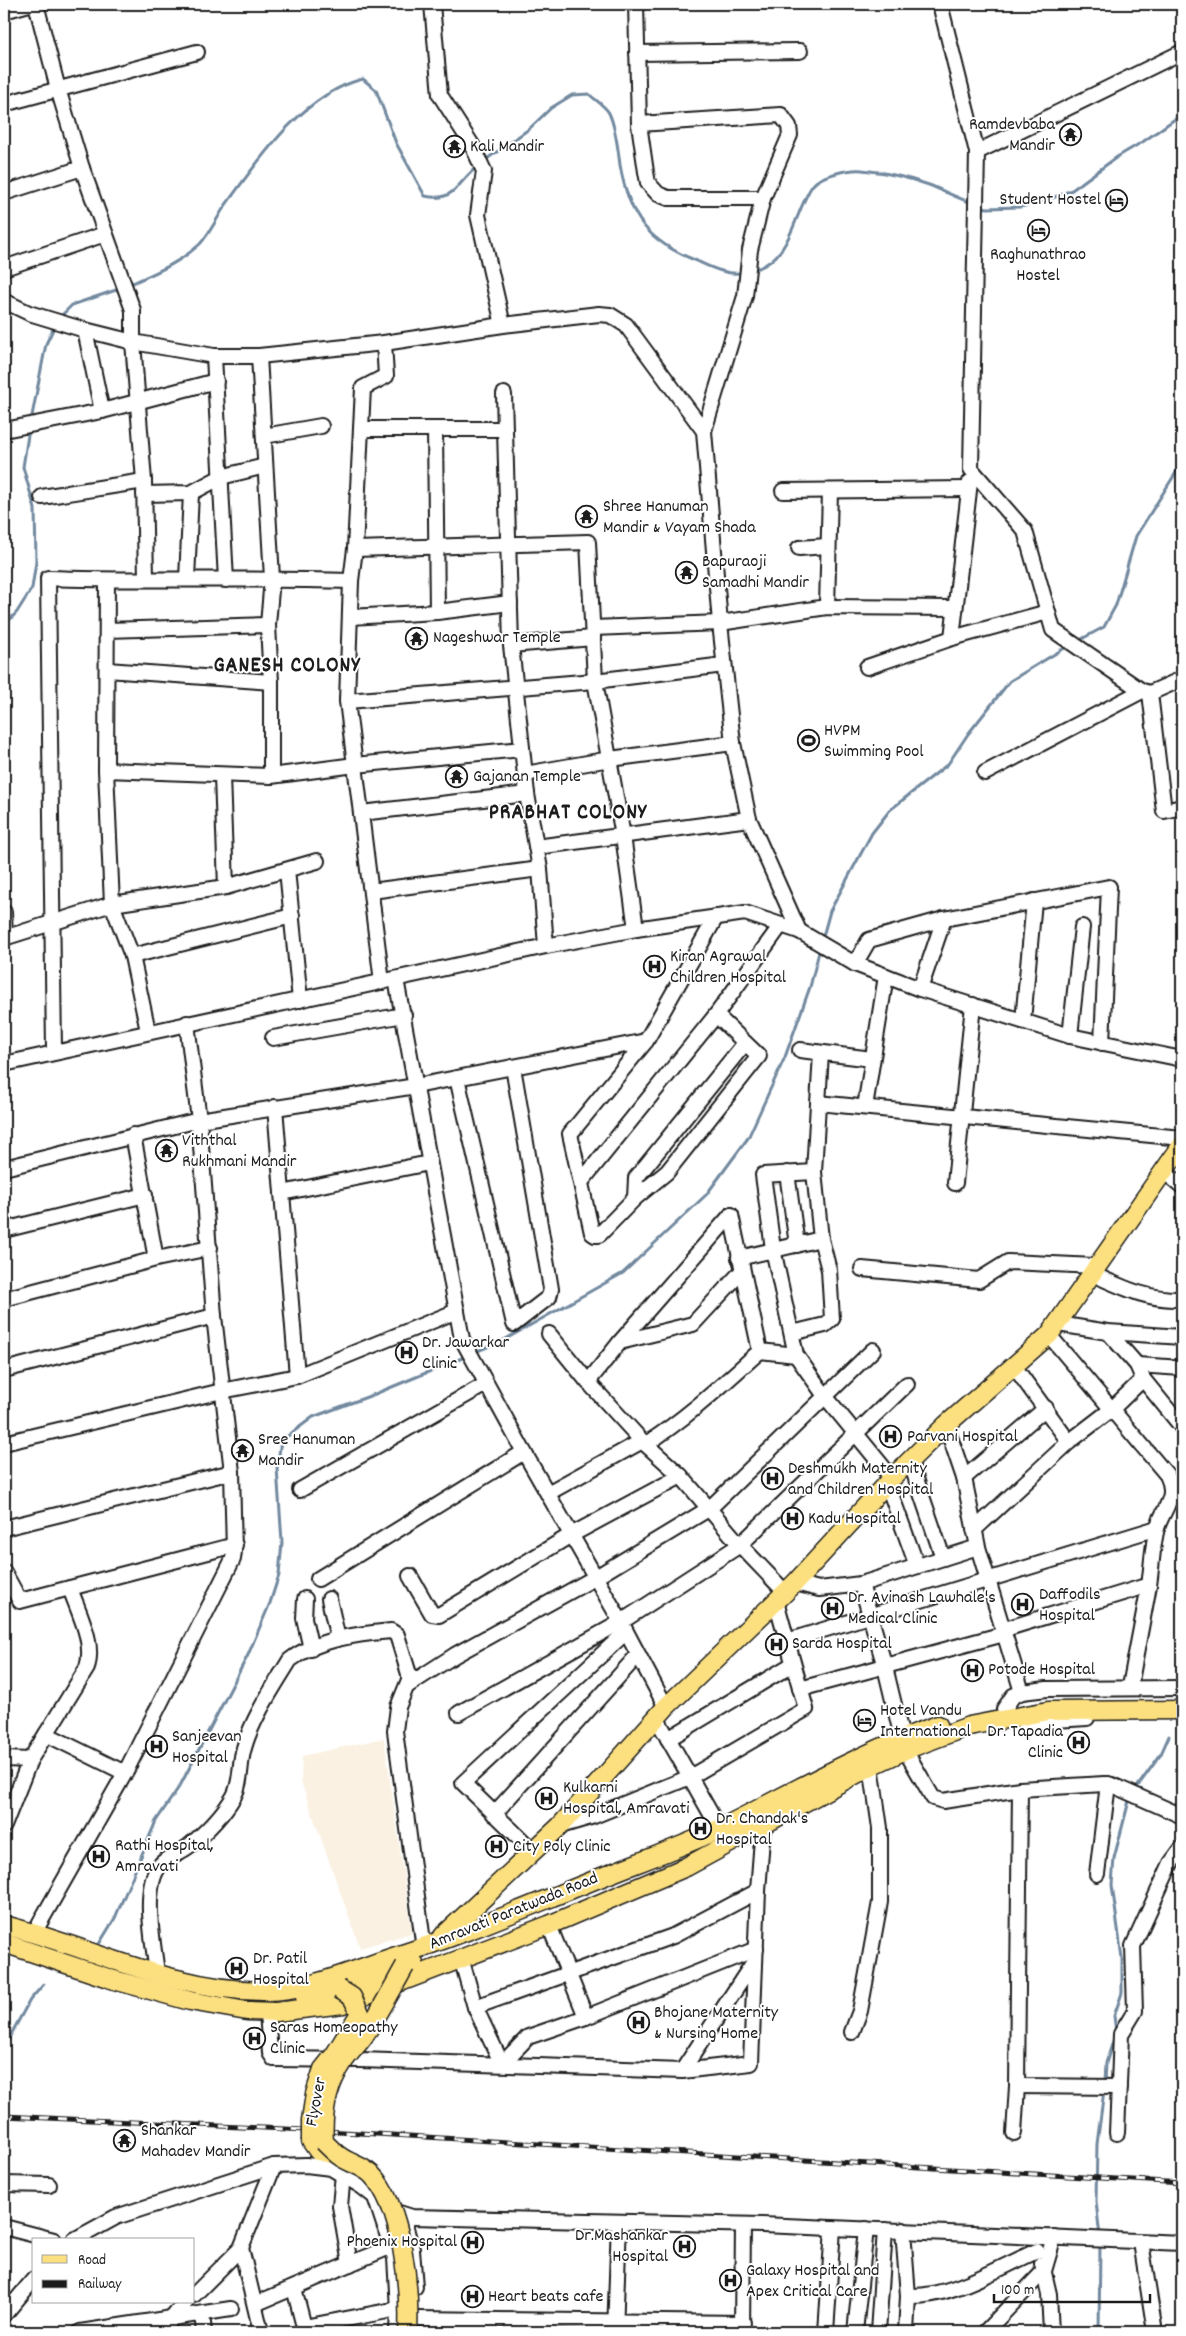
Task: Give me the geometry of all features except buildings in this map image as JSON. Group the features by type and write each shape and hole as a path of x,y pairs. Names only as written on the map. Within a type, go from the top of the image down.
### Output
{"main road":[{"path":"430,1946 560,1826 662,1713 786,1592 889,1481 946,1426 1054,1329 1093,1270 1182,1145"},
{"path":"1048,1707 1182,1700"},
{"path":"1048,1707 1182,1710"},
{"name":"Amravati Paratwada Road","path":"21,1934 129,1977 217,1998 261,2002 298,1998 366,1982 405,1966 516,1927 687,1853 903,1744 969,1726 1005,1713 1048,1707"},
{"name":"Amravati Paratwada Road","path":"21,1934 194,1983 268,1992 322,1980 430,1946 717,1837 763,1826 871,1766 903,1744"},
{"path":"4,1943 114,1980 190,2001 247,2011 267,2012 343,2004 549,1925 686,1867 717,1837"},
{"path":"4,1943 21,1934"},
{"name":"Flyover","path":"405,1966 359,2030 323,2069 315,2094 311,2120 311,2141 318,2151 354,2162 370,2173 385,2190 398,2231 413,2328"},
{"name":"Flyover","path":"339,1988 352,1997 360,2013 359,2030 333,2080 325,2105 324,2142 339,2156"}],"street":[{"path":"4,11 29,4"},
{"path":"36,4 58,90 82,168 133,310 133,342 139,401 144,488 146,578"},
{"path":"432,4 440,95 472,145 484,171 479,221 503,325"},
{"path":"636,4 638,124 648,184 658,194 668,198 763,198"},
{"path":"940,4 977,152 972,469 954,608 952,638"},
{"path":"637,53 800,51"},
{"path":"4,104 197,52"},
{"path":"977,152 1182,52"},
{"path":"638,124 781,115 789,126 790,135 763,198 750,250 745,296 704,431 724,665 734,743 749,819 802,932"},
{"path":"4,193 82,168"},
{"path":"4,268 105,234"},
{"path":"4,301 29,313 79,329 133,342 214,356 259,356 384,343 503,325 598,314 618,318 626,325 704,431"},
{"path":"79,329 102,411"},
{"path":"382,982 347,701 351,582 355,549 363,388 386,376 384,343"},
{"path":"214,356 226,580"},
{"path":"259,356 272,578 268,626 271,682 271,776"},
{"path":"4,430 102,411 216,381"},
{"path":"504,394 511,645 527,794 540,869 546,946"},
{"path":"264,436 321,426"},
{"path":"361,429 505,429"},
{"path":"435,429 436,612"},
{"path":"42,497 144,488 191,493 221,477 265,466"},
{"path":"972,469 1025,531 1053,630 1146,692 1164,811 1182,807"},
{"path":"783,492 968,490"},
{"path":"826,607 830,491"},
{"path":"187,579 191,493"},
{"path":"355,549 588,542 595,681 623,836 636,929"},
{"path":"799,548 827,546"},
{"path":"54,1051 48,578 226,580 272,578 351,582"},
{"path":"107,580 106,770 112,904 132,956 148,1031"},
{"path":"350,617 436,612 510,603"},
{"path":"593,638 593,628 720,623 826,607 954,608"},
{"path":"867,667 952,638 1048,612"},
{"path":"107,630 268,626"},
{"path":"511,645 593,638"},
{"path":"347,701 515,689 724,665"},
{"path":"107,670 271,682"},
{"path":"985,772 1146,692 1182,679"},
{"path":"525,774 610,759 734,743"},
{"path":"106,770 222,776 271,776 355,765 522,749"},
{"path":"222,776 226,887"},
{"path":"361,813 527,794"},
{"path":"536,848 749,819"},
{"path":"4,912 4,938 112,904 226,887 317,861"},
{"path":"371,891 540,869"},
{"path":"287,870 300,1000"},
{"path":"855,964 869,940 944,918 1109,887 1102,1043"},
{"path":"1024,1020 1034,900"},
{"path":"4,1064 54,1051 546,946 636,929 745,913 802,932 855,964 920,989 1024,1020 1070,1036 1182,1059"},
{"path":"132,956 292,916"},
{"path":"716,917 646,1041 570,1134 592,1233 595,1235 599,1235 635,1198 667,1172 759,1056 716,1015"},
{"path":"920,989 944,918"},
{"path":"582,1182 716,1015 781,925"},
{"path":"1070,1036 1082,927"},
{"path":"864,1107 886,976"},
{"path":"396,979 462,1339 638,1654 662,1713 668,1740 690,1777 717,1837"},
{"path":"955,1183 973,1005"},
{"path":"273,1038 404,1015"},
{"path":"21,1934 124,1773 233,1559 235,1545 232,1472 214,1316 199,1120 187,1023"},
{"path":"4,1168 199,1120 416,1086 646,1041"},
{"path":"635,1198 636,1178 745,1043"},
{"path":"800,1050 872,1059"},
{"path":"792,1333 825,1325 832,1319 829,1270 821,1239 814,1172 821,1052"},
{"path":"457,1078 514,1324 549,1298 550,1289 513,1068"},
{"path":"818,1103 1182,1138"},
{"path":"275,1107 297,1376"},
{"path":"133,1135 156,1260"},
{"path":"282,1193 429,1163"},
{"path":"1164,1171 1182,1186"},
{"path":"814,1172 763,1175 773,1250 796,1355 825,1396 856,1433 889,1481 917,1566"},
{"path":"787,1174 797,1244"},
{"path":"4,1230 145,1195"},
{"path":"588,1382 620,1342 731,1215 760,1351"},
{"path":"620,1342 692,1324 740,1264 773,1250 821,1239"},
{"path":"4,1299 210,1248"},
{"path":"862,1269 979,1280 1008,1262 1093,1270 1132,1292 1155,1299 1182,1299"},
{"path":"4,1443 222,1391 297,1376 457,1311"},
{"path":"4,1370 214,1316"},
{"path":"1054,1329 1182,1337"},
{"path":"1054,1329 1172,1485 1172,1495 1158,1528 1130,1687"},
{"path":"1108,1332 1136,1365 1143,1379 1182,1427"},
{"path":"549,1334 588,1382 644,1443 681,1476 740,1545 786,1592 787,1641 806,1709 690,1777 594,1816 560,1826"},
{"path":"406,1686 455,1655 596,1577 710,1508 873,1350"},
{"path":"548,1493 671,1428 760,1351 796,1355"},
{"path":"1136,1365 1182,1368"},
{"path":"1014,1366 1069,1442"},
{"path":"974,1530 1069,1442 1112,1408 1143,1379"},
{"path":"300,1490 486,1384"},
{"path":"459,1713 624,1627 740,1545 908,1384"},
{"path":"964,1478 1046,1408"},
{"path":"946,1426 964,1478 978,1547 1022,1692"},
{"path":"318,1579 524,1452"},
{"path":"910,1461 943,1558"},
{"path":"4,1528 232,1472"},
{"path":"410,1576 432,1614 439,1615 571,1535 681,1476"},
{"path":"787,1641 869,1614 1158,1528"},
{"path":"4,1572 20,1601 235,1545"},
{"path":"786,1592 861,1584 978,1547"},
{"path":"861,1584 885,1667 903,1744 933,1798 943,1801 1020,1789 1110,1785 1182,1816"},
{"path":"800,1688 885,1667 1003,1632 1149,1585"},
{"path":"4,1826 30,1760 87,1668 91,1656 90,1645 70,1588"},
{"path":"305,1599 304,1618 311,1649"},
{"path":"329,1599 338,1639"},
{"path":"533,1851 463,1784 463,1781 624,1627"},
{"path":"158,1973 150,1909 151,1892 158,1867 188,1846 215,1823 230,1802 239,1783 242,1758 248,1738 290,1660 298,1654 356,1634 395,1632 409,1674 398,1707 395,1731 430,1946"},
{"path":"494,1814 638,1654"},
{"path":"668,1740 793,1664"},
{"path":"1182,1688 1047,1689 1022,1692 1014,1696 1005,1713 1015,1722 1089,1718 1182,1719"},
{"path":"46,1734 124,1773"},
{"path":"4,1759 30,1760"},
{"path":"852,2032 860,2011 880,1902 880,1828 871,1766"},
{"path":"1097,1874 1110,1785"},
{"path":"1014,2133 1017,2086 1020,1789"},
{"path":"267,2012 270,2052 274,2059 502,2064 682,2071 751,2063 758,1891 763,1826"},
{"path":"1117,2133 1117,2087 1121,2034 1123,2028 1135,2014 1133,1946 1182,1848"},
{"path":"475,2007 673,1936 758,1891"},
{"path":"549,1925 586,2017"},
{"path":"502,2064 528,2037 756,1954"},
{"path":"682,2071 756,1954"},
{"path":"461,1958 475,2007 502,2064"},
{"path":"1017,2086 1117,2087"},
{"path":"78,2238 116,2217 274,2166 310,2165 330,2168 343,2174 393,2211 412,2217 903,2230 1182,2243"},
{"path":"195,2293 241,2248 274,2166"},
{"path":"343,2174 340,2206 350,2264"},
{"path":"4,2184 49,2185"},
{"path":"375,2197 378,2211 392,2246 398,2309 397,2332"},
{"path":"401,2214 408,2234 414,2265 413,2328 742,2328 743,2225"},
{"path":"615,2327 619,2222"},
{"path":"4,2227 46,2238"},
{"path":"826,2332 832,2228"},
{"path":"855,2332 866,2229"},
{"path":"878,2332 885,2230"},
{"path":"903,2230 908,2296 906,2332"},
{"path":"1032,2236 1044,2271 1049,2294 1051,2332"},
{"path":"985,2332 1044,2271 1054,2237"},
{"path":"1141,2242 1155,2332"},
{"path":"255,2304 392,2246"},
{"path":"241,2248 262,2332"},
{"path":"908,2296 926,2296 946,2291 1037,2251"},
{"path":"4,2315 32,2281"},
{"path":"294,2288 304,2329 398,2309"},
{"path":"168,2326 184,2304"},
{"path":"80,2332 168,2326 202,2314 231,2309"},
{"path":"202,2314 204,2332"}],"shaded area":[{"path":"384,1738 412,1933 360,1948 301,1782 302,1756"}],"waterway":[{"path":"128,285 175,263 200,244 253,168 285,130 321,98 363,79 376,90 396,143 425,196 443,197 449,194 478,166"},
{"path":"484,161 529,129 551,108 572,95 589,94 609,113 615,132 620,165 629,199 635,213 653,236 680,254 720,271 744,272"},
{"path":"980,206 987,208 1020,207 1045,201 1072,190 1117,157 1144,141 1182,114"},
{"path":"753,270 766,264 784,246 812,186 821,179 835,173 862,170 879,172 929,185 972,203"},
{"path":"59,318 72,305 122,288"},
{"path":"31,421 46,344 55,325"},
{"path":"4,626 17,612 32,588 36,562 35,509 23,467 29,429"},
{"path":"1076,642 1104,627 1116,605 1136,536 1182,463"},
{"path":"822,940 830,911 872,833 890,810 948,764 968,734 1010,681 1068,646"},
{"path":"475,1352 504,1340 623,1273 706,1195 748,1138 785,1057 810,987 820,948"},
{"path":"99,1944 115,1918 156,1821 181,1784 248,1655 270,1603 279,1575 282,1542 277,1468 281,1441 313,1417 467,1356"},
{"path":"1135,1790 1161,1754 1169,1736"},
{"path":"1105,2083 1106,2063 1116,2032 1114,2016 1122,1993 1122,1958 1112,1885 1114,1858 1130,1797"},
{"path":"4,2047 30,2000 44,1984"},
{"path":"1100,2237 1096,2201 1097,2144 1104,2091"},
{"path":"1099,2332 1100,2243"}],"railway":[{"path":"4,2116 327,2131 1182,2183"}],"place":[{"name":"Ramdevbaba Mandir","path":"1071,135"},
{"name":"Kali Mandir","path":"454,147"},
{"name":"Student Hostel","path":"1117,200"},
{"name":"Raghunathrao Hostel","path":"1038,230"},
{"name":"Shree Hanuman Mandir & Vayam Shada","path":"587,517"},
{"name":"Bapuraoji Samadhi Mandir","path":"686,572"},
{"name":"Nageshwar Temple","path":"417,638"},
{"name":"HVPM Swimming Pool","path":"808,741"},
{"name":"Gajanan Temple","path":"457,777"},
{"name":"Kiran Agrawal Children Hospital","path":"654,967"},
{"name":"Viththal Rukhmani Mandir","path":"166,1151"},
{"name":"Dr. Jawarkar Clinic","path":"406,1353"},
{"name":"Parvani Hospital","path":"891,1437"},
{"name":"Sree Hanuman Mandir","path":"242,1450"},
{"name":"Deshmukh Maternity and Children Hospital","path":"772,1479"},
{"name":"Kadu Hospital","path":"792,1519"},
{"name":"Daffodils Hospital","path":"1023,1605"},
{"name":"Dr. Avinash Lawhale's Medical Clinic","path":"832,1608"},
{"name":"Sarda Hospital","path":"776,1644"},
{"name":"Potode Hospital","path":"972,1670"},
{"name":"Hotel Vandu International","path":"864,1721"},
{"name":"Dr. Tapadia Clinic","path":"1079,1742"},
{"name":"Sanjeevan Hospital","path":"156,1747"},
{"name":"Kulkarni Hospital, Amravati","path":"547,1798"},
{"name":"Dr. Chandak's Hospital","path":"700,1829"},
{"name":"City Poly Clinic","path":"497,1847"},
{"name":"Rathi Hospital, Amravati","path":"99,1856"},
{"name":"Dr. Patil Hospital","path":"237,1969"},
{"name":"Bhojane Maternity & Nursing Home","path":"638,2023"},
{"name":"Saras Homeopathy Clinic","path":"254,2038"},
{"name":"Shankar Mahadev Mandir","path":"125,2141"},
{"name":"Phoenix Hospital","path":"473,2242"},
{"name":"Dr.Mashankar Hospital","path":"684,2246"},
{"name":"Galaxy Hospital and Apex Critical Care","path":"730,2281"},
{"name":"Heart beats cafe","path":"472,2297"}],"district":[{"name":"GANESH COLONY","path":"287,666"},
{"name":"PRABHAT COLONY","path":"568,813"}]}
